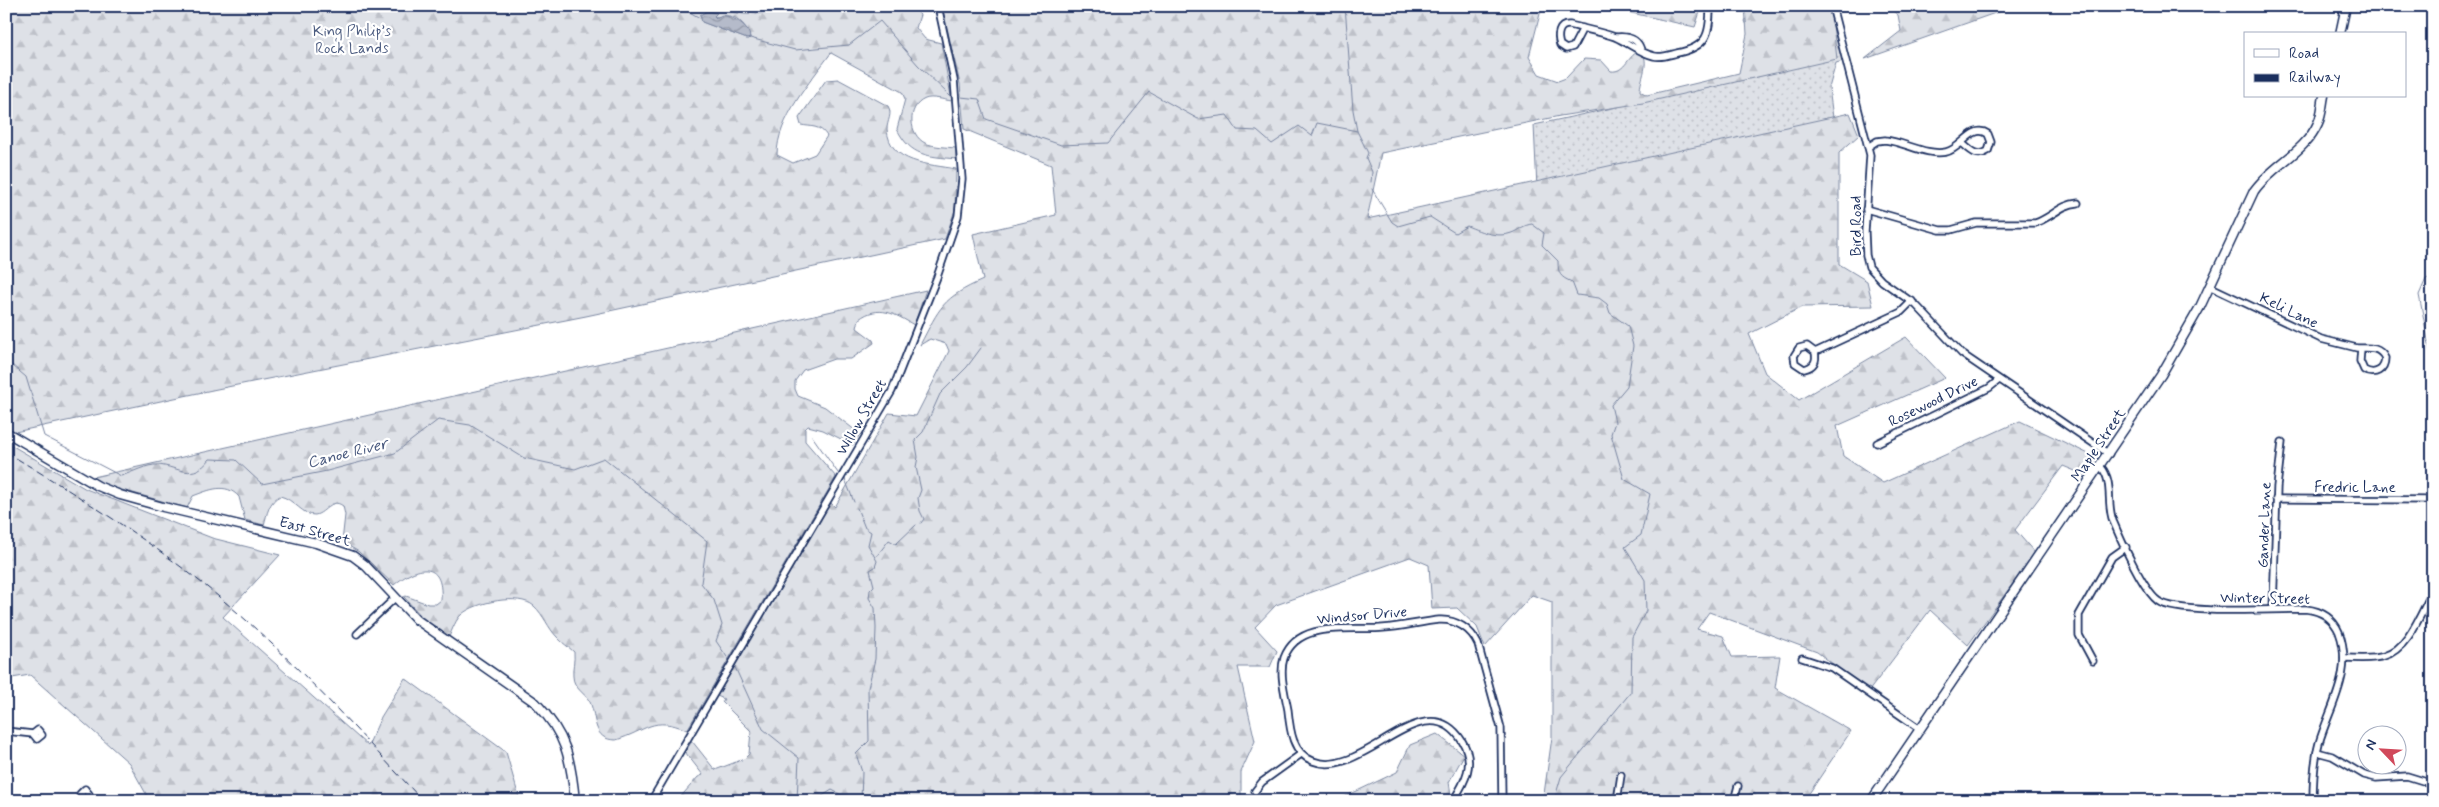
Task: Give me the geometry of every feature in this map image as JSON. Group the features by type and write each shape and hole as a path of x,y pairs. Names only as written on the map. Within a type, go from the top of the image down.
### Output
{"street":[{"name":"Willow Street","path":"651,801 892,391 940,269 958,216 962,179 954,80 938,6"},
{"path":"1583,28 1572,48 1565,49 1560,45 1559,33 1563,26 1568,24 1583,28 1614,37 1633,40 1639,44 1641,50 1660,56 1697,47 1708,31 1710,6"},
{"name":"Bird Road","path":"1832,6 1839,29 1849,80 1860,110 1862,131 1868,147 1871,165 1866,209 1866,255 1870,267 1882,281 1912,301 1956,348 1998,380 2109,454"},
{"path":"2340,32 2346,6"},
{"name":"Maple Street","path":"1871,801 2101,467 2161,375 2209,286 2254,191 2264,178 2299,150 2310,138 2320,118 2324,98"},
{"path":"1868,147 1877,141 1885,140 1940,152 1951,150 1962,144 1972,132 1979,130 1988,134 1991,142 1988,151 1979,154 1972,152 1962,144"},
{"path":"1866,209 1893,218 1947,230 1976,223 2035,223 2044,220 2065,205 2078,203"},
{"name":"Keli Lane","path":"2209,286 2321,339 2381,351 2385,362 2380,370 2372,373 2364,370 2360,361 2361,348"},
{"path":"1816,352 1901,312 1912,301"},
{"path":"1806,346 1816,352 1816,361 1811,367 1804,369 1795,363 1794,356 1799,348 1806,346"},
{"name":"Rosewood Drive","path":"1877,442 1986,390 1998,380"},
{"name":"East Street","path":"6,432 89,481 120,495 342,551 366,565 417,620 440,638 536,703 551,718 562,737 568,753 575,801"},
{"name":"Gander Lane","path":"2273,609 2276,499 2282,442"},
{"name":"Winter Street","path":"2101,467 2107,474 2112,517 2149,592 2160,603 2169,607 2183,609 2306,609 2327,616 2337,628 2344,658 2339,690 2317,752 2313,774 2313,801"},
{"name":"Fredric Lane","path":"2276,499 2433,500"},
{"path":"2093,660 2080,638 2078,619 2112,557 2126,547"},
{"path":"2344,658 2375,658 2394,652 2409,635 2433,591"},
{"path":"358,634 396,597"},
{"name":"Windsor Drive","path":"1301,754 1291,736 1283,670 1284,659 1288,650 1300,638 1317,630 1380,628 1448,620 1469,631 1476,640 1481,652 1502,735 1502,801"},
{"path":"1802,658 1832,668 1920,729"},
{"path":"1255,791 1262,782 1301,754 1322,764 1343,763 1416,724 1439,722 1450,728 1459,738 1469,759 1466,778 1453,801"},
{"path":"6,730 33,734"},
{"path":"2317,752 2332,756 2364,775 2376,778 2407,776 2433,784"},
{"path":"1617,801 1621,775"},
{"path":"1734,801 1738,786"}],"green space":[{"name":"King Philip’s Rock Lands","path":"6,6 719,6 732,12 755,14 762,13 775,6 912,6 920,15 916,28 925,39 941,43 952,101 935,98 925,99 915,108 912,114 912,121 913,128 920,139 925,143 940,147 956,148 956,159 929,156 914,150 908,145 897,129 905,99 902,92 831,53 796,101 782,128 778,141 777,155 793,163 815,154 827,136 818,128 801,125 799,118 826,80 838,79 888,106 890,115 887,129 889,141 903,156 923,163 956,169 955,210 945,239 586,316 217,389 15,432 6,427","holes":["705,11 715,13 713,16 729,16 740,21 748,31 750,38 747,39 702,22"]},
{"path":"942,6 1542,6 1529,57 1539,74 1558,81 1566,78 1584,59 1601,60 1611,71 1616,71 1624,66 1633,55 1641,51 1644,55 1645,65 1640,91 1647,95 1739,73 1747,34 1745,6 1827,6 1832,17 1837,59 1643,103 1560,116 1381,153 1367,219 1850,113 1859,135 1839,153 1839,264 1867,281 1873,306 1802,307 1749,334 1765,373 1799,400 1906,337 1945,378 1837,426 1843,456 1883,483 2020,421 2097,458 2085,475 2063,466 2015,530 2035,553 1968,645 1930,610 1869,691 1817,652 1709,612 1697,629 1723,636 1732,657 1780,656 1775,688 1851,731 1804,801 1543,801 1552,737 1552,602 1532,595 1485,647 1477,627 1457,608 1432,609 1429,565 1410,557 1276,605 1255,627 1277,651 1270,667 1238,667 1255,741 1241,772 1241,801 677,801 698,777 703,775 685,752 692,741 715,770 744,759 749,754 751,731 722,702 724,699 717,696 830,502 835,507 889,413 916,416 949,351 946,344 930,339 920,345 938,312 950,298 983,280 973,234 1056,215 1051,165 964,129 960,84"},
{"path":"1600,6 1702,6 1695,27"},
{"path":"1753,6 1830,6 1843,61 1836,63 1829,88 1836,140 1551,484 1534,125 1769,74 1745,21"},
{"path":"1887,6 2015,6 1865,59 1901,31 1898,15"},
{"path":"926,290 914,325 887,312 880,311 866,314 859,319 857,328 873,340 874,343 851,359 834,359 803,370 795,381 795,389 798,396 825,407 860,434 853,445 823,430 808,426 805,429 805,441 836,477 687,730 666,724 657,724 616,740 603,736 597,727 590,702 575,684 573,673 574,652 554,633 534,606 527,602 518,600 498,601 468,610 460,616 449,637 422,617 404,597 406,596 428,604 436,604 441,600 441,587 438,578 433,572 427,570 419,571 394,585 359,552 342,542 345,515 343,506 339,504 332,504 319,514 311,515 290,500 280,496 271,504 264,525 245,520 239,497 229,490 217,489 193,496 187,508 115,488 89,478"},
{"path":"6,442 86,489 212,538 280,555 223,617 368,746 381,717 405,678 506,752 520,801 150,801 129,763 30,675 6,679"},
{"path":"1437,734 1464,755 1449,782 1452,801 1336,801 1397,772 1410,745"}],"water":[{"path":"707,11 717,13 714,16 716,18 722,15 740,22 747,29 750,38 747,39 702,22 700,15"}],"waterway":[{"path":"679,6 700,18"},
{"path":"1345,6 1353,110 1357,131 1368,153 1366,158 1372,172 1371,182"},
{"path":"750,38 795,50 849,45 880,21 918,65 950,96"},
{"path":"961,97 979,99 986,119 1061,145 1108,143 1149,92 1198,119 1227,115 1237,130 1257,131 1272,144 1299,126 1312,136 1317,123 1357,131"},
{"path":"1372,189 1392,222 1398,226 1430,217 1455,233 1467,226 1490,234 1502,235 1532,224 1544,233 1542,245 1558,261 1560,274 1572,282 1577,295 1599,298 1607,304 1610,313 1628,326 1633,346 1627,386 1611,405 1615,422 1611,434 1624,479 1650,494 1641,535 1625,547 1645,580 1646,611 1632,637 1631,692 1561,777 1554,801"},
{"path":"2433,276 2426,279 2419,295 2433,365"},
{"path":"921,523 924,519 920,511 918,498 921,490 916,467 918,457 915,440 923,432 940,394 967,367 981,348"},
{"name":"Canoe River","path":"6,360 26,377 44,436 121,476 154,465 191,472 204,466 210,459 236,460 262,484 327,471 395,453 438,420 470,425 524,458 575,469 604,458 707,541 701,583 714,600 722,625 716,641 729,660"},
{"path":"812,436 838,473"},
{"path":"845,479 854,502"},
{"path":"857,508 865,528 871,532 868,545 877,561 875,567 870,570 874,586 870,590 869,598 875,608 876,628 875,659 868,688 869,741 856,754 862,772 861,801"},
{"path":"876,557 889,540 896,544 916,525"},
{"name":"Canoe River","path":"734,665 763,729 799,758 797,801"},
{"name":"Canoe River","path":"814,801 832,790 853,801"}],"railway":[{"path":"6,452 150,544 231,607 306,677 423,801"}]}
